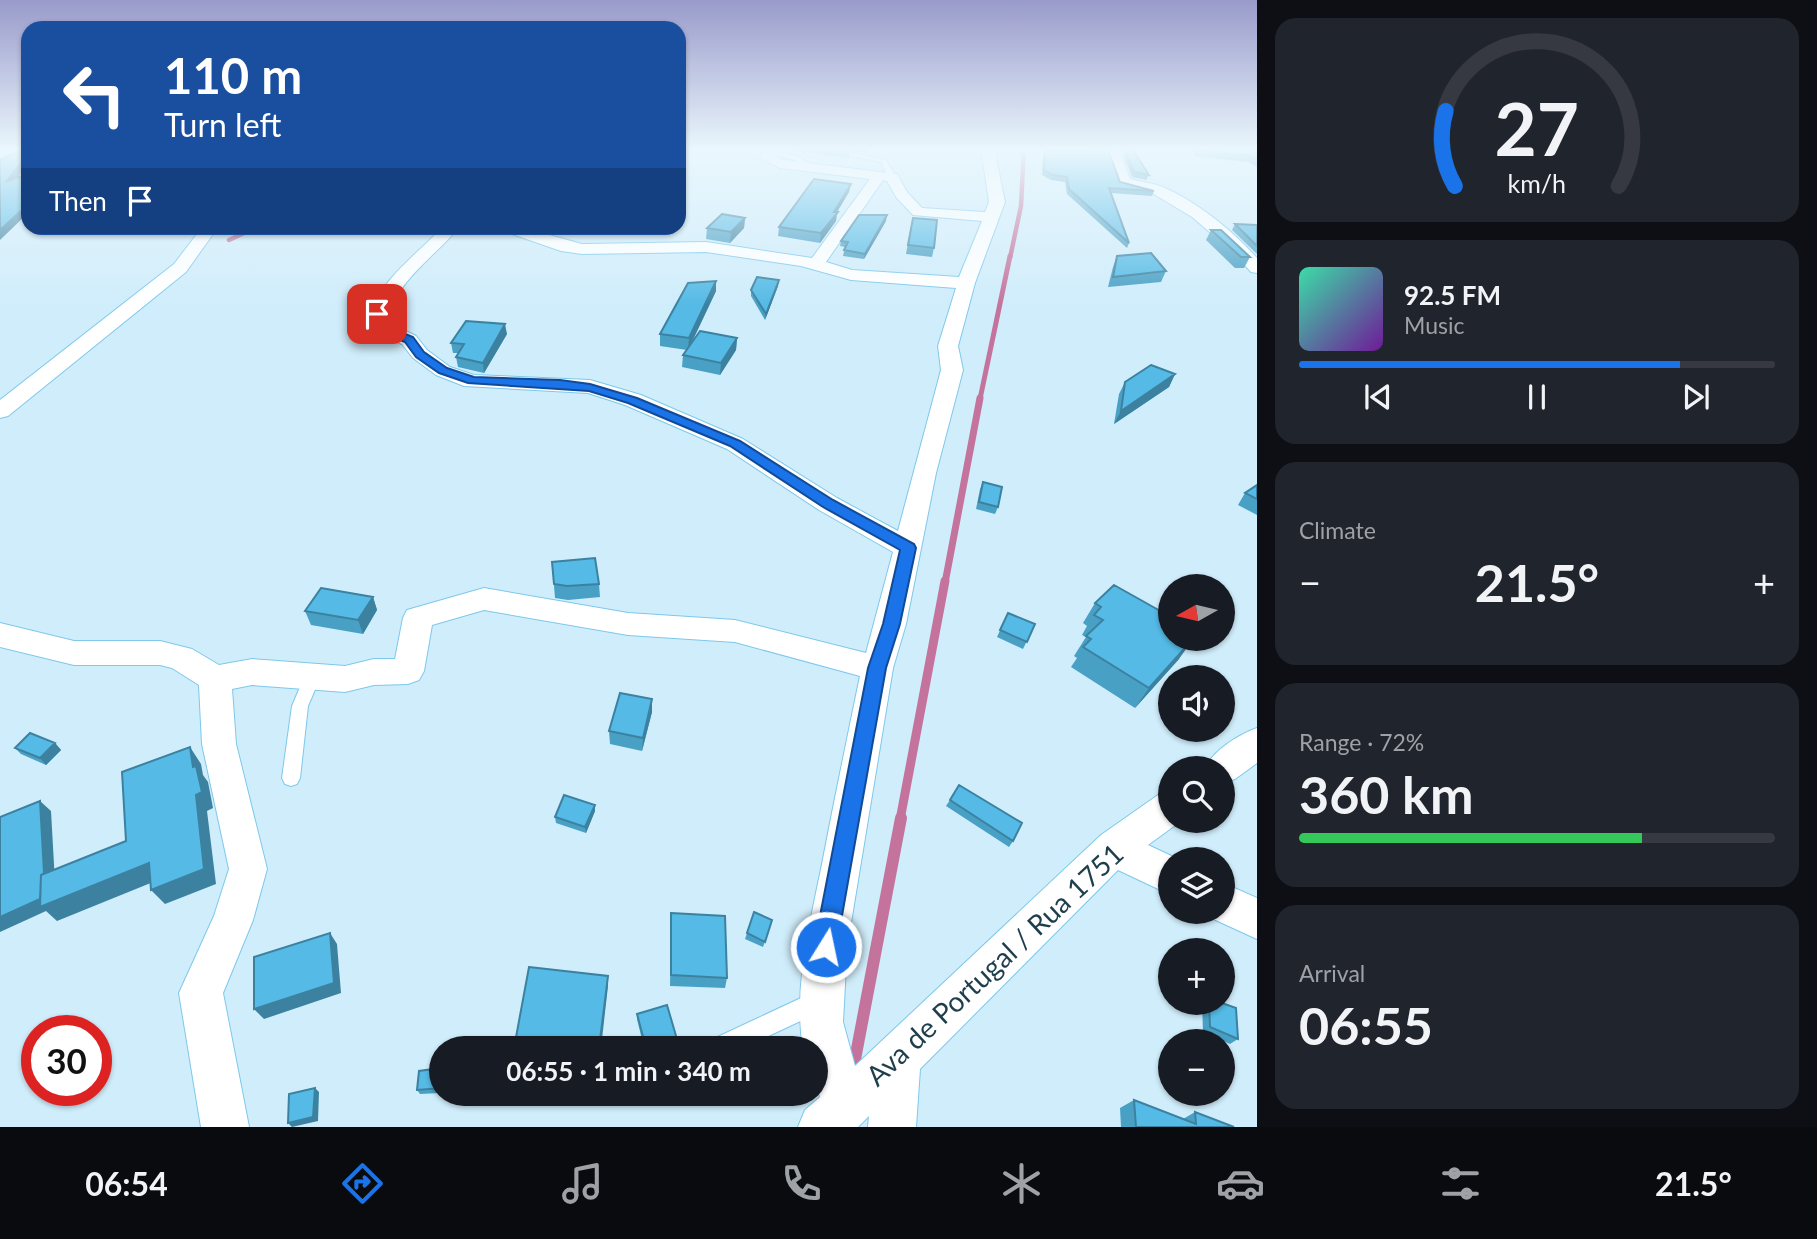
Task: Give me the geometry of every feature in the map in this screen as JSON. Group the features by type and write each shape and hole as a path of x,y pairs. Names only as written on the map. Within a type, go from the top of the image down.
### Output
{"street":[{"path":"816,264 866,201"},
{"path":"907,201 918,212 990,217"},
{"path":"834,1115 827,1049 821,1022 826,947 877,668 891,624 924,473 952,370 948,346 966,283 996,201"},
{"path":"1175,201 1197,214 1240,249 1257,268"},
{"path":"0,411 180,268 204,235"},
{"path":"443,235 400,280 377,314 377,323 409,340 420,354 435,365 472,381 580,386 633,400 735,444 828,504 908,548"},
{"path":"531,235 566,247 582,249 698,246 816,264 834,272 851,275 966,283"},
{"path":"0,635 74,653 160,653 181,658 215,679 252,672 345,679 374,673 408,671 418,618 484,599 628,624 735,631 877,668"},
{"path":"215,679 219,744 248,869 233,920 201,992 225,1127"},
{"path":"1235,759 1257,743"},
{"name":"Ava de Portugal / Rua 1751","path":"834,1115 898,1059 1114,848 1158,816"},
{"path":"1114,848 1158,870"},
{"path":"1235,908 1257,919"},
{"path":"892,1127 898,1059"}],"lane":[{"path":"291,778 300,706 312,678"},
{"path":"744,1036 822,999"}],"building":[{"path":"0,201 21,201 21,211 0,230"},
{"path":"798,201 841,201 834,212 838,212 821,233 779,227"},
{"path":"1082,201 1114,201 1129,243"},
{"path":"722,214 745,218 731,232 707,228"},
{"path":"859,215 887,215 865,254 844,250 848,242 841,241"},
{"path":"913,218 937,220 934,248 908,245"},
{"path":"1235,224 1257,225 1257,246"},
{"path":"1211,230 1221,230 1250,257 1241,257"},
{"path":"1151,253 1166,271 1113,277 1117,256"},
{"path":"757,277 779,280 766,314 751,290"},
{"path":"716,281 689,338 660,334 688,283"},
{"path":"466,321 505,324 483,363 456,357 464,344 451,343"},
{"path":"700,331 737,338 721,363 683,355"},
{"path":"1151,365 1175,374 1121,411 1125,382"},
{"path":"983,482 1002,487 998,507 979,502"},
{"path":"1257,485 1257,499 1245,493"},
{"path":"595,558 599,584 554,584 552,562"},
{"path":"1114,585 1158,610 1158,651 1182,651 1170,665 1158,665 1158,678 1149,688 1083,647 1091,639 1086,636 1103,620 1094,615 1101,607 1095,603"},
{"path":"321,588 373,597 358,620 305,611"},
{"path":"1008,613 1035,624 1027,642 1000,630"},
{"path":"620,693 652,699 643,738 609,731"},
{"path":"30,733 55,743 40,758 15,748"},
{"path":"190,747 193,767 196,766 202,792 196,795 204,869 151,890 149,863 40,907 41,875 126,841 122,772"},
{"path":"959,785 1022,823 1013,841 950,800"},
{"path":"564,795 595,805 585,827 555,817"},
{"path":"40,801 44,873 41,875 40,899 0,917 0,817"},
{"path":"754,912 772,920 765,942 747,933"},
{"path":"671,913 725,916 727,978 671,975"},
{"path":"330,933 334,983 254,1009 254,957"},
{"path":"529,967 608,976 600,1036 516,1036"},
{"path":"667,1005 676,1036 643,1036 637,1014"},
{"path":"1236,1008 1238,1039 1235,1038 1235,1029 1210,1027 1210,1015 1235,1015"},
{"path":"429,1070 429,1089 417,1090 419,1071"},
{"path":"315,1088 313,1117 288,1123 289,1094"},
{"path":"1134,1100 1196,1124 1195,1112 1234,1127 1136,1127"}],"waterway":[{"path":"1010,258 1021,201"},
{"path":"229,240 240,235"},
{"path":"980,399 1010,256"},
{"path":"945,583 980,398"},
{"path":"900,820 945,581"},
{"path":"853,1070 901,818"}],"route":[{"path":"377,314 377,323 384,329 409,340 420,354 443,370 472,381 590,387 633,400 735,444 828,504 908,548 891,624 877,668 826,947"}]}
